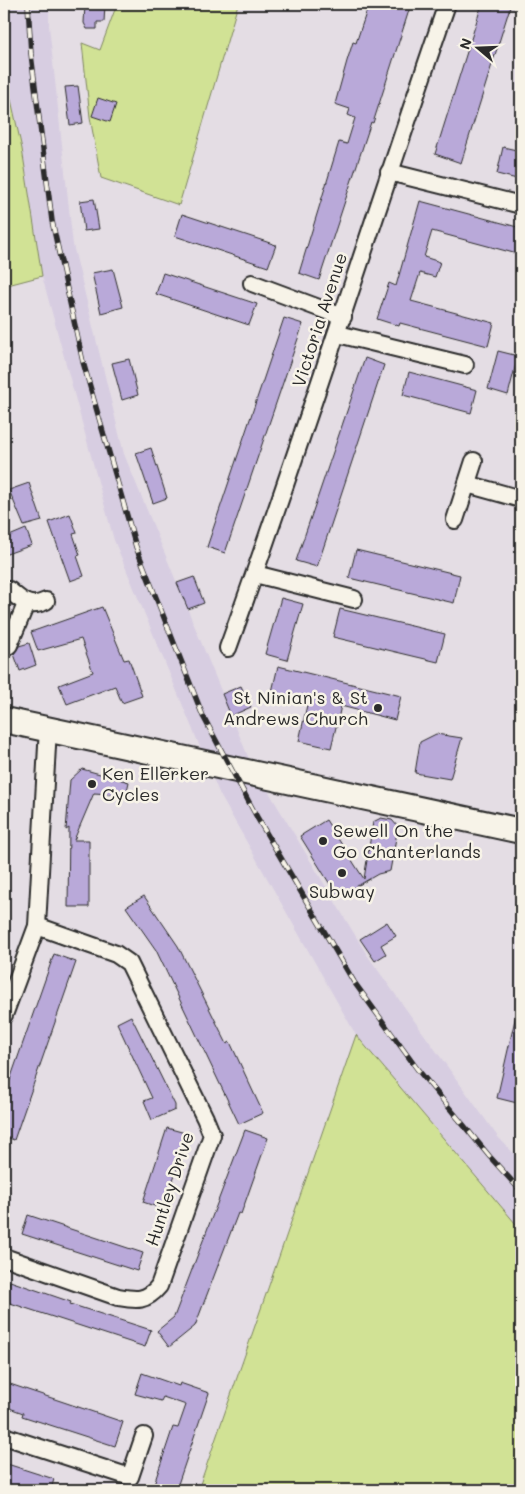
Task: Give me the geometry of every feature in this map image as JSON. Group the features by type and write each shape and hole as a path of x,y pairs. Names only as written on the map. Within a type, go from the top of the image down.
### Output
{"street":[{"name":"Victoria Avenue","path":"228,648 338,334 389,172 447,4"},
{"path":"389,172 521,205"},
{"path":"252,283 343,317"},
{"path":"338,334 464,365"},
{"path":"456,520 474,461"},
{"path":"467,484 521,500"},
{"path":"254,574 354,600"},
{"path":"9,590 26,604 36,605 46,601"},
{"path":"4,649 8,645 26,604"},
{"path":"4,720 521,830"},
{"path":"4,1015 37,926 48,728"},
{"name":"Huntley Drive","path":"4,1257 118,1297 135,1300 151,1296 159,1286 212,1135 206,1118 129,963 116,954 37,926"},
{"path":"4,1436 130,1477 144,1436"}],"shaded area":[{"path":"4,4 49,4 49,26 73,245 124,454 249,759 367,955 498,1137 521,1161 521,1230 356,1035 220,795 114,540 42,276 22,149 4,68"}],"green space":[{"path":"117,4 238,4 179,205 101,178 90,117 82,43 100,50"},
{"path":"4,68 22,149 42,276 4,286"},
{"path":"356,1035 521,1230 521,1490 198,1490"}],"building":[{"path":"85,4 105,4 104,22 97,22 97,29 87,29 84,23"},
{"path":"369,4 411,4 373,123 371,122 319,280 299,273 339,142 347,144 355,118 348,115 350,109 335,104 353,42 356,43"},
{"path":"482,4 511,4 461,163 435,154"},
{"path":"78,86 83,123 70,125 65,87"},
{"path":"98,98 116,104 110,122 92,116"},
{"path":"503,147 521,151 521,180 497,174"},
{"path":"94,199 99,229 84,231 80,201"},
{"path":"420,201 521,228 521,255 432,231 424,257 440,262 435,277 420,273 411,301 494,323 488,346 400,323 399,326 377,319 389,283 396,286"},
{"path":"182,214 276,245 268,267 175,236"},
{"path":"113,269 123,307 101,313 92,273"},
{"path":"163,273 257,304 249,325 156,294"},
{"path":"284,318 303,324 225,553 207,547"},
{"path":"498,351 518,356 508,395 488,389"},
{"path":"365,358 384,365 317,567 296,561"},
{"path":"129,359 138,395 122,400 112,363"},
{"path":"409,372 477,390 471,413 403,395"},
{"path":"151,448 167,498 153,503 136,453"},
{"path":"29,483 42,521 24,526 9,490"},
{"path":"70,514 77,533 73,534 80,555 77,556 84,576 70,581 49,522"},
{"path":"26,529 32,545 4,555 4,542 8,540 7,537"},
{"path":"356,550 460,575 454,603 349,578"},
{"path":"194,577 204,603 188,609 177,583"},
{"path":"281,598 303,604 287,660 265,654"},
{"path":"102,607 124,660 129,659 142,696 122,703 115,686 67,704 59,685 93,672 81,639 38,651 31,632"},
{"path":"340,609 445,634 438,662 333,637"},
{"path":"29,643 36,665 20,671 14,654 19,646"},
{"name":"St Ninian's & St Andrews Church","path":"278,666 401,696 395,720 341,706 331,748 299,741 307,705 271,696"},
{"path":"241,686 251,707 231,716 222,694"},
{"path":"436,734 462,738 450,779 415,773 420,742"},
{"path":"82,769 129,782 126,795 94,793 74,840 89,840 89,907 68,907 69,828 66,830 70,780"},
{"path":"381,818 392,820 398,827 390,871 378,874 338,897 300,836 326,820 364,879 373,822"},
{"path":"144,896 178,946 227,1044 230,1042 263,1113 239,1124 156,950 126,907"},
{"path":"387,922 396,936 381,945 386,954 375,961 360,939"},
{"path":"54,954 76,962 14,1140 4,1136 4,1097"},
{"path":"516,1015 521,1015 521,1104 497,1098"},
{"path":"131,1016 175,1105 175,1110 152,1120 144,1101 152,1098 117,1023"},
{"path":"167,1128 189,1134 163,1209 143,1202"},
{"path":"245,1130 268,1138 241,1214 238,1213 195,1326 169,1347 157,1331 174,1317"},
{"path":"28,1215 143,1253 137,1271 22,1234"},
{"path":"10,1281 71,1302 70,1304 151,1330 145,1347 4,1301"},
{"path":"142,1373 179,1386 180,1383 209,1393 176,1490 152,1490 173,1427 178,1428 186,1405 163,1397 161,1401 135,1394"},
{"path":"4,1382 123,1422 115,1446 22,1416 23,1413 4,1406"},
{"path":"4,1463 54,1479 51,1490 18,1490 4,1485"}],"railway":[{"path":"28,4 31,54 52,221 83,362 136,547 203,716 258,819 354,982 418,1070 490,1157 521,1191"}],"place":[{"name":"St Ninian's & St Andrews Church","path":"378,708"},
{"name":"Ken Ellerker Cycles","path":"92,784"},
{"name":"Sewell On the Go Chanterlands","path":"323,841"},
{"name":"Subway","path":"342,873"}]}
